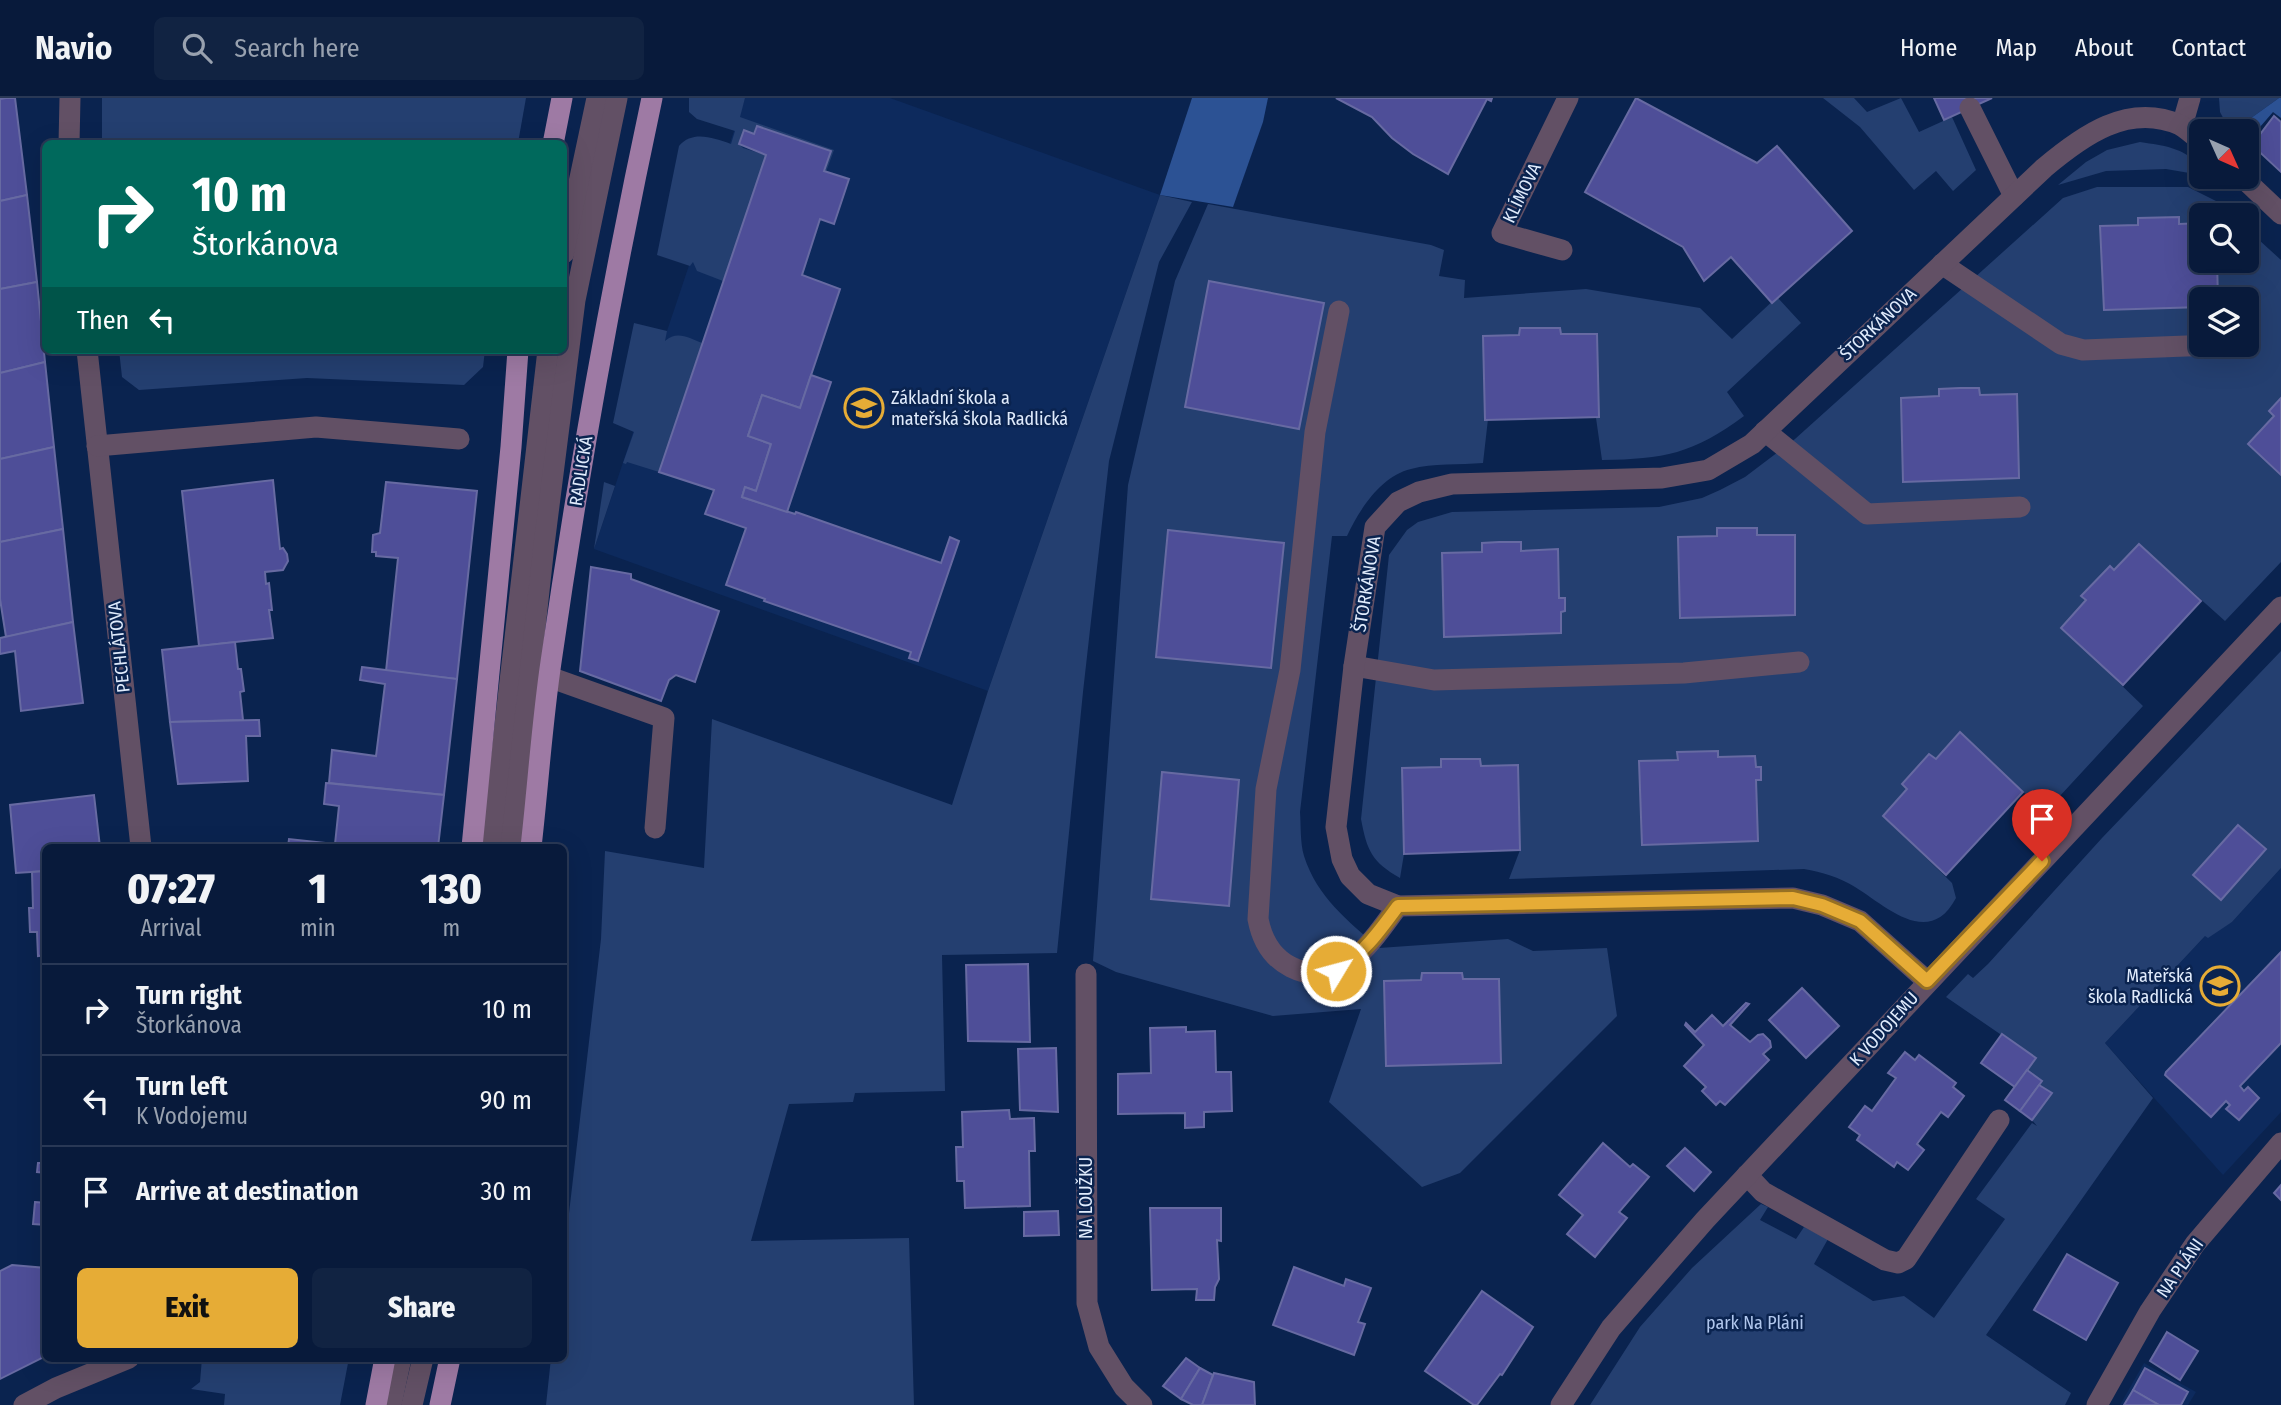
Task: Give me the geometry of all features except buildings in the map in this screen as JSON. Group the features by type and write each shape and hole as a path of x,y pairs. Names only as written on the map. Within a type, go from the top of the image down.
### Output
{"main road":[{"path":"554,140 562,98"},
{"name":"RADLICKÁ","path":"531,844 549,677 587,437 629,204 652,98"},
{"path":"472,844 518,354"},
{"path":"376,1405 384,1362"},
{"path":"440,1405 449,1362"}],"street":[{"path":"69,140 70,98"},
{"path":"567,239 597,98"},
{"path":"511,844 544,544 575,300 617,98"},
{"name":"KLÍMOVA","path":"1562,250 1502,233 1568,98"},
{"path":"2182,126 2190,98"},
{"path":"1970,108 2014,196"},
{"name":"ŠTORKÁNOVA","path":"1927,981 1860,921 1822,905 1793,898 1398,906 1368,894 1350,876 1342,859 1336,827 1354,667 1376,527 1398,502 1419,492 1452,484 1662,478 1708,470 1752,444 2072,144 2103,126 2139,117 2182,126 2189,132"},
{"path":"2255,189 2281,214"},
{"path":"1942,264 2061,344 2083,350 2189,346"},
{"path":"1339,311 1315,432 1290,670 1266,789 1258,919 1261,934 1269,949 1283,963 1315,974 1336,971 1354,960 1372,942 1398,906"},
{"name":"PECHLÁTOVA","path":"87,354 141,844"},
{"path":"491,844 548,354"},
{"path":"97,446 316,426 459,439"},
{"path":"1765,431 1867,514 2020,507"},
{"name":"K VODOJEMU","path":"1561,1405 1611,1328 1747,1175 2281,607"},
{"path":"1354,667 1434,681 1684,673 1799,662"},
{"path":"549,677 664,718 655,828"},
{"name":"NA LOUŽKU","path":"1086,974 1087,1303 1099,1347 1124,1387 1142,1405"},
{"path":"1747,1175 1763,1192 1885,1261 1898,1263 1906,1259 1999,1119"},
{"name":"NA PLÁNI","path":"2097,1405 2150,1311 2195,1244 2281,1143"},
{"path":"24,1405 56,1388 119,1362"},
{"path":"391,1405 400,1362"},
{"path":"412,1405 422,1362"}],"shaded area":[{"name":"Základní škola a mateřská škola Radlická","path":"745,98 890,98 1160,195 988,691 594,549"},
{"path":"1192,98 1268,98 1263,122 1233,207 1160,195"},
{"path":"2281,98 2281,118 2273,112 2260,127 2259,119 2250,119"},
{"name":"Mateřská škola Radlická","path":"2281,868 2281,1112 2223,1175 2105,1043 2205,936 2232,922"},
{"path":"2144,1363 2196,1392 2188,1405 2120,1405"}],"green space":[{"path":"102,98 526,98 519,140 102,140"},
{"path":"689,98 745,98 740,117 834,150 826,172 824,171 830,152 756,127 753,134 744,131 739,144 743,148 766,155 723,281 697,271 693,262 690,266 657,255 679,146 697,137 731,144 735,131 697,119 689,112"},
{"path":"1823,98 1854,98 1867,112 1901,98 1919,132 1952,117 1976,170 1953,191 1936,171 1914,190 1860,127"},
{"path":"2219,98 2279,98 2250,119 2224,119"},
{"path":"2140,142 2165,146 2189,157 2189,173 2166,169 2106,171 2058,185 2086,162 2107,150"},
{"path":"2097,187 2188,187 2219,203 2189,203 2189,224 2179,224 2178,217 2139,218 2138,225 2100,226 2104,310 2189,307 2189,357 2259,357 2259,287 2218,287 2217,273 2259,273 2259,240 2281,260 2281,398 2269,411 2274,416 2281,475 2281,562 2225,621 2139,544 2114,570 2109,567 2082,595 2086,600 2062,628 2143,706 2047,810 2023,792 1960,733 1936,759 1929,754 1902,783 1907,789 1883,816 1952,883 1956,898 1945,913 1933,920 1920,922 1907,919 1843,880 1804,869 1509,879 1520,850 1518,765 1481,766 1479,759 1441,759 1441,767 1402,768 1404,854 1400,878 1383,867 1372,855 1361,819 1389,555 1407,530 1418,522 1452,512 1659,507 1702,498 1745,477 1795,439 2063,198","holes":["1960,388 1980,395 2017,394 2018,478 1903,482 1901,398 1939,396 1939,389","1717,528 1756,528 1757,535 1795,535 1795,615 1680,618 1679,537 1717,536","1520,542 1521,551 1558,549 1559,598 1565,598 1565,611 1561,612 1561,633 1444,637 1442,554 1482,552 1482,543","1717,751 1718,757 1755,756 1761,779 1756,780 1758,841 1642,845 1639,761 1678,760 1678,752"]},
{"path":"1160,195 1192,202 1159,262 1109,461 1057,953 942,955 945,1091 855,1093 853,1102 789,1104 751,1241 909,1238 914,1405 546,1405 551,1362 567,1362 567,1230 601,939 605,851 704,868 712,719 952,805 988,691"},
{"path":"1208,204 1431,245 1444,250 1439,276 1465,280 1464,298 1586,289 1700,308 1732,339 1777,297 1801,323 1727,392 1744,416 1726,429 1693,446 1661,456 1602,460 1596,418 1599,417 1597,334 1561,334 1560,328 1520,328 1519,335 1484,336 1485,419 1488,419 1483,463 1428,466 1400,473 1372,495 1347,536 1332,536 1300,812 1304,856 1317,884 1335,907 1379,948 1508,939 1533,951 1607,948 1617,1016 1460,1173 1422,1187 1329,1102 1361,1009 1273,1016 1116,972 1093,961 1128,485 1175,281","holes":["1209,281 1299,429 1185,407","1168,530 1284,543 1271,668 1157,657","1162,772 1239,780 1152,898","1422,973 1462,973 1463,979 1499,979 1501,1063 1386,1066 1384,982 1421,980"]},
{"path":"634,323 667,331 665,341 679,335 702,343 659,472 623,463 634,432 613,423"},
{"path":"119,354 485,354 483,367 464,385 307,378 139,390 122,377"},
{"path":"604,482 615,486 594,549"},
{"name":"park Na Pláni","path":"2281,651 2281,868 2232,922 2208,938 2205,936 2105,1043 2153,1098 1986,1335 2071,1393 2065,1405 1590,1405 1640,1327 1692,1268 1761,1204 1768,1207 1760,1220 1796,1239 1804,1227 1828,1239 1814,1264 1873,1301 1904,1296 1934,1318 2005,1219 1976,1199 2032,1123 2037,1126 2032,1120 2052,1093 2039,1085 2027,1070 2035,1058 1946,997 1968,974 1973,978 1988,964 2102,838","holes":["2238,825 2266,850 2220,899 2193,874"]},
{"path":"202,1362 348,1362 340,1405 224,1405 225,1394 191,1389 200,1382"}],"place":[{"name":"Základní škola a mateřská škola Radlická","path":"864,408"},
{"name":"Mateřská škola Radlická","path":"2220,986"}],"route":[{"path":"1336,971 1354,960 1372,942 1398,906 1793,898 1822,905 1860,921 1927,981 2042,861"}]}
